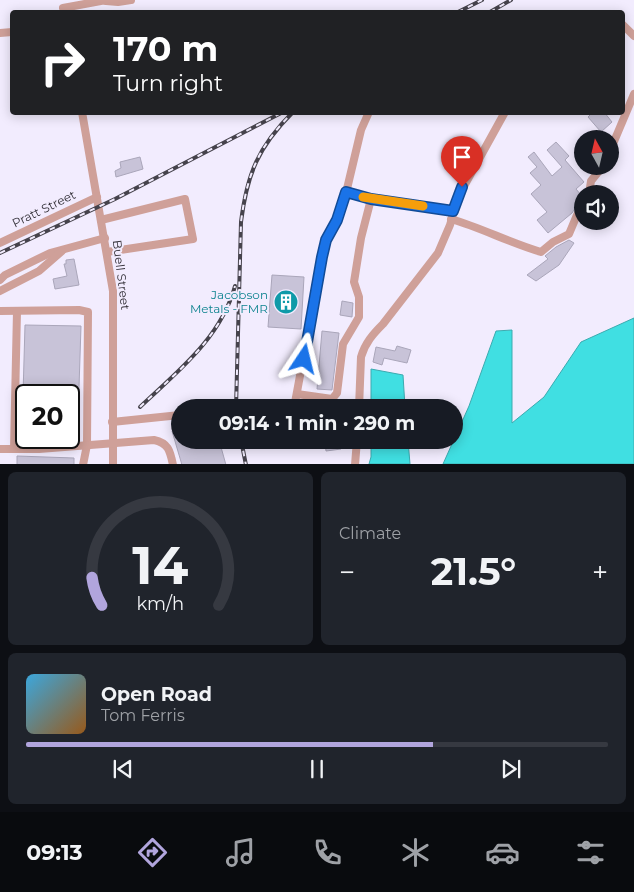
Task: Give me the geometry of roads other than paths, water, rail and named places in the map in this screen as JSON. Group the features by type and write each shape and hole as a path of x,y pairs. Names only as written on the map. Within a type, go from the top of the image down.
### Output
{"street":[{"path":"63,7 106,1 131,0"},
{"path":"625,27 634,36"},
{"path":"619,130 634,94"},
{"name":"Buell Street","path":"83,115 105,238 115,308 112,422 114,464"},
{"path":"296,399 326,240 337,220 361,130 368,115"},
{"path":"359,399 363,350 373,333 383,324 434,259 443,242 462,187 504,115"},
{"path":"346,192 371,199 452,215 518,246 541,252 553,242 569,234 574,222"},
{"name":"Pratt Street","path":"0,243 98,197"},
{"path":"101,220 185,199 193,239 107,252"},
{"path":"297,394 332,399 337,393 341,353 350,329 359,317 359,297 354,282 361,238 371,199"},
{"path":"0,280 4,275 50,253 105,238"},
{"path":"0,291 40,271 64,250"},
{"path":"0,312 79,310 88,312 87,445 84,464"},
{"path":"14,449 17,311"},
{"path":"112,422 171,417"},
{"path":"0,449 154,440 164,442 171,453 173,464"},
{"path":"354,464 356,449"}],"water":[{"path":"634,318 634,464 443,464 450,449 463,449 463,419 496,331 512,330 512,423 544,397 581,342"},
{"path":"371,369 403,375 404,399 371,399"},
{"path":"371,449 409,449 410,464 369,464"}],"railway":[{"path":"462,10 482,0"},
{"path":"494,10 511,0"},
{"path":"0,253 115,199 277,115"},
{"path":"236,399 241,222 247,189 256,162 263,150 271,137 290,115"},
{"path":"140,407 183,367 209,338 228,305 235,286"},
{"path":"243,449 246,464"}],"place":[{"name":"Jacobson Metals - FMR","path":"286,302"}]}
